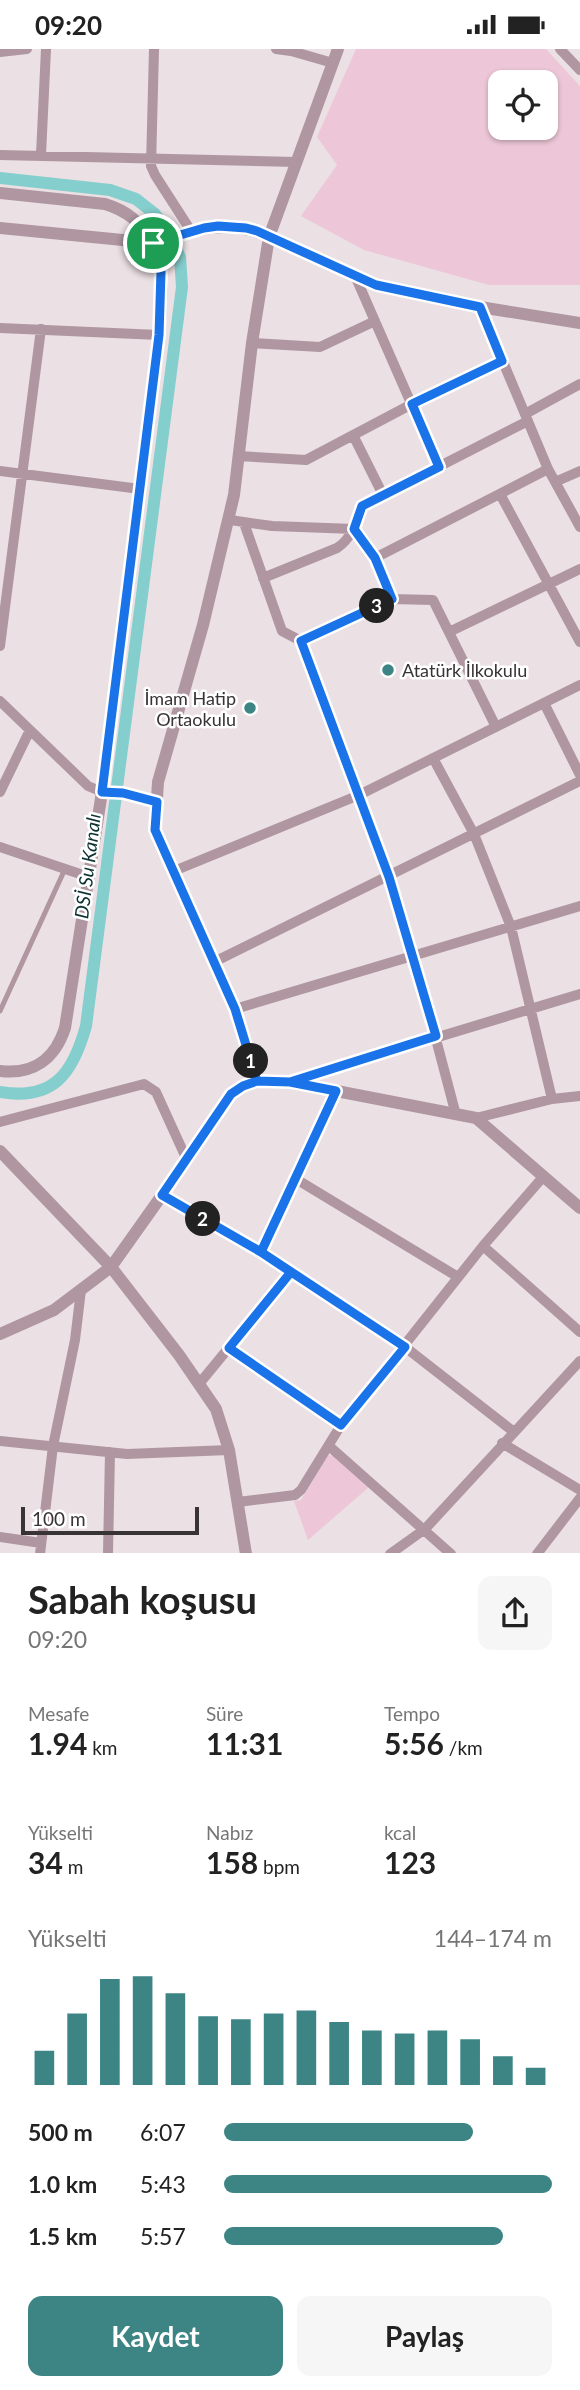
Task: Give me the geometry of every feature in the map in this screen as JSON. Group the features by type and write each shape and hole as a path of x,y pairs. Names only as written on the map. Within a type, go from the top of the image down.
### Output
{"street":[{"path":"0,52 27,49"},
{"path":"41,155 46,49"},
{"path":"154,49 150,158 155,175 186,233"},
{"path":"276,49 333,63"},
{"path":"257,1081 235,1009 155,830 158,782 230,520 252,343 269,237 338,49"},
{"path":"560,49 580,70"},
{"path":"0,155 296,162"},
{"path":"0,193 105,204 120,209 143,226 153,243 161,272 159,335 102,792 65,1027 61,1042 43,1062 29,1070 12,1073 0,1071"},
{"path":"0,228 153,243 186,233 233,226 257,231 356,278 397,291 580,323"},
{"path":"356,278 439,467"},
{"path":"480,307 548,469 580,527"},
{"path":"252,343 320,347 375,321"},
{"path":"0,328 159,335"},
{"path":"0,646 41,330"},
{"path":"238,456 306,460 412,404 502,361"},
{"path":"263,578 337,548 354,529 362,506 439,467 580,384"},
{"path":"353,435 383,495"},
{"path":"375,558 548,469"},
{"path":"0,471 139,489"},
{"path":"555,482 580,471"},
{"path":"500,494 580,642"},
{"path":"230,520 272,526 354,529"},
{"path":"244,523 282,631 301,641 389,877 414,956 456,1115"},
{"path":"354,529 375,558 392,599"},
{"path":"449,632 580,569"},
{"path":"301,641 392,599 433,600 496,727"},
{"path":"174,871 359,795 580,685"},
{"path":"0,701 82,781 102,792 123,793 157,802"},
{"path":"214,962 389,877 580,778 544,703"},
{"path":"0,792 30,730"},
{"path":"433,758 474,834 511,927 552,1099"},
{"path":"0,847 89,877"},
{"path":"235,1009 580,906"},
{"path":"290,1082 580,994"},
{"path":"0,1334 54,1310 111,1267 231,1094 243,1086 257,1081 290,1082 476,1118 552,1099 578,1098"},
{"path":"0,1122 144,1084 156,1092 187,1160"},
{"path":"261,1252 336,1091"},
{"path":"476,1118 580,1208"},
{"path":"0,1151 111,1267 216,1409 229,1451 246,1553"},
{"path":"237,1502 295,1495 301,1490 341,1425 483,1246 543,1177"},
{"path":"296,1179 458,1277"},
{"path":"162,1195 261,1252 405,1347 514,1431"},
{"path":"483,1246 580,1332"},
{"path":"199,1384 291,1272"},
{"path":"0,1537 40,1548 53,1446 75,1340 81,1290"},
{"path":"229,1348 341,1425"},
{"path":"390,1553 425,1529 580,1361"},
{"path":"0,1441 127,1454 229,1451"},
{"path":"502,1443 580,1490"},
{"path":"329,1445 451,1553"},
{"path":"108,1553 110,1452"},
{"path":"537,1553 580,1498"}],"lane":[{"path":"0,1011 65,869"}],"shaded area":[{"path":"356,49 546,49 580,86 580,285 489,285 364,250 301,216 337,165 317,137"},
{"path":"328,1455 335,1456 369,1487 308,1540 294,1501 301,1500"}],"waterway":[{"name":"DSİ Su Kanalı","path":"0,178 110,190 136,199 155,214 169,233 180,257 182,287 86,1026 75,1057 58,1080 34,1092 0,1092"}],"place":[{"name":"Atatürk İlkokulu","path":"388,670"},
{"name":"İmam Hatip Ortaokulu","path":"250,708"}],"route":[{"path":"153,243 161,272 159,335 102,792 123,793 157,802 155,830 235,1009 257,1081 290,1082 336,1091 261,1252 291,1272 229,1348 341,1425 405,1347 261,1252 162,1195 231,1094 243,1086 257,1081 290,1082 436,1036 389,877 301,641 392,599 375,558 354,529 362,506 439,467 412,404 502,361 480,307 376,285 257,231 218,226 153,243"}]}
